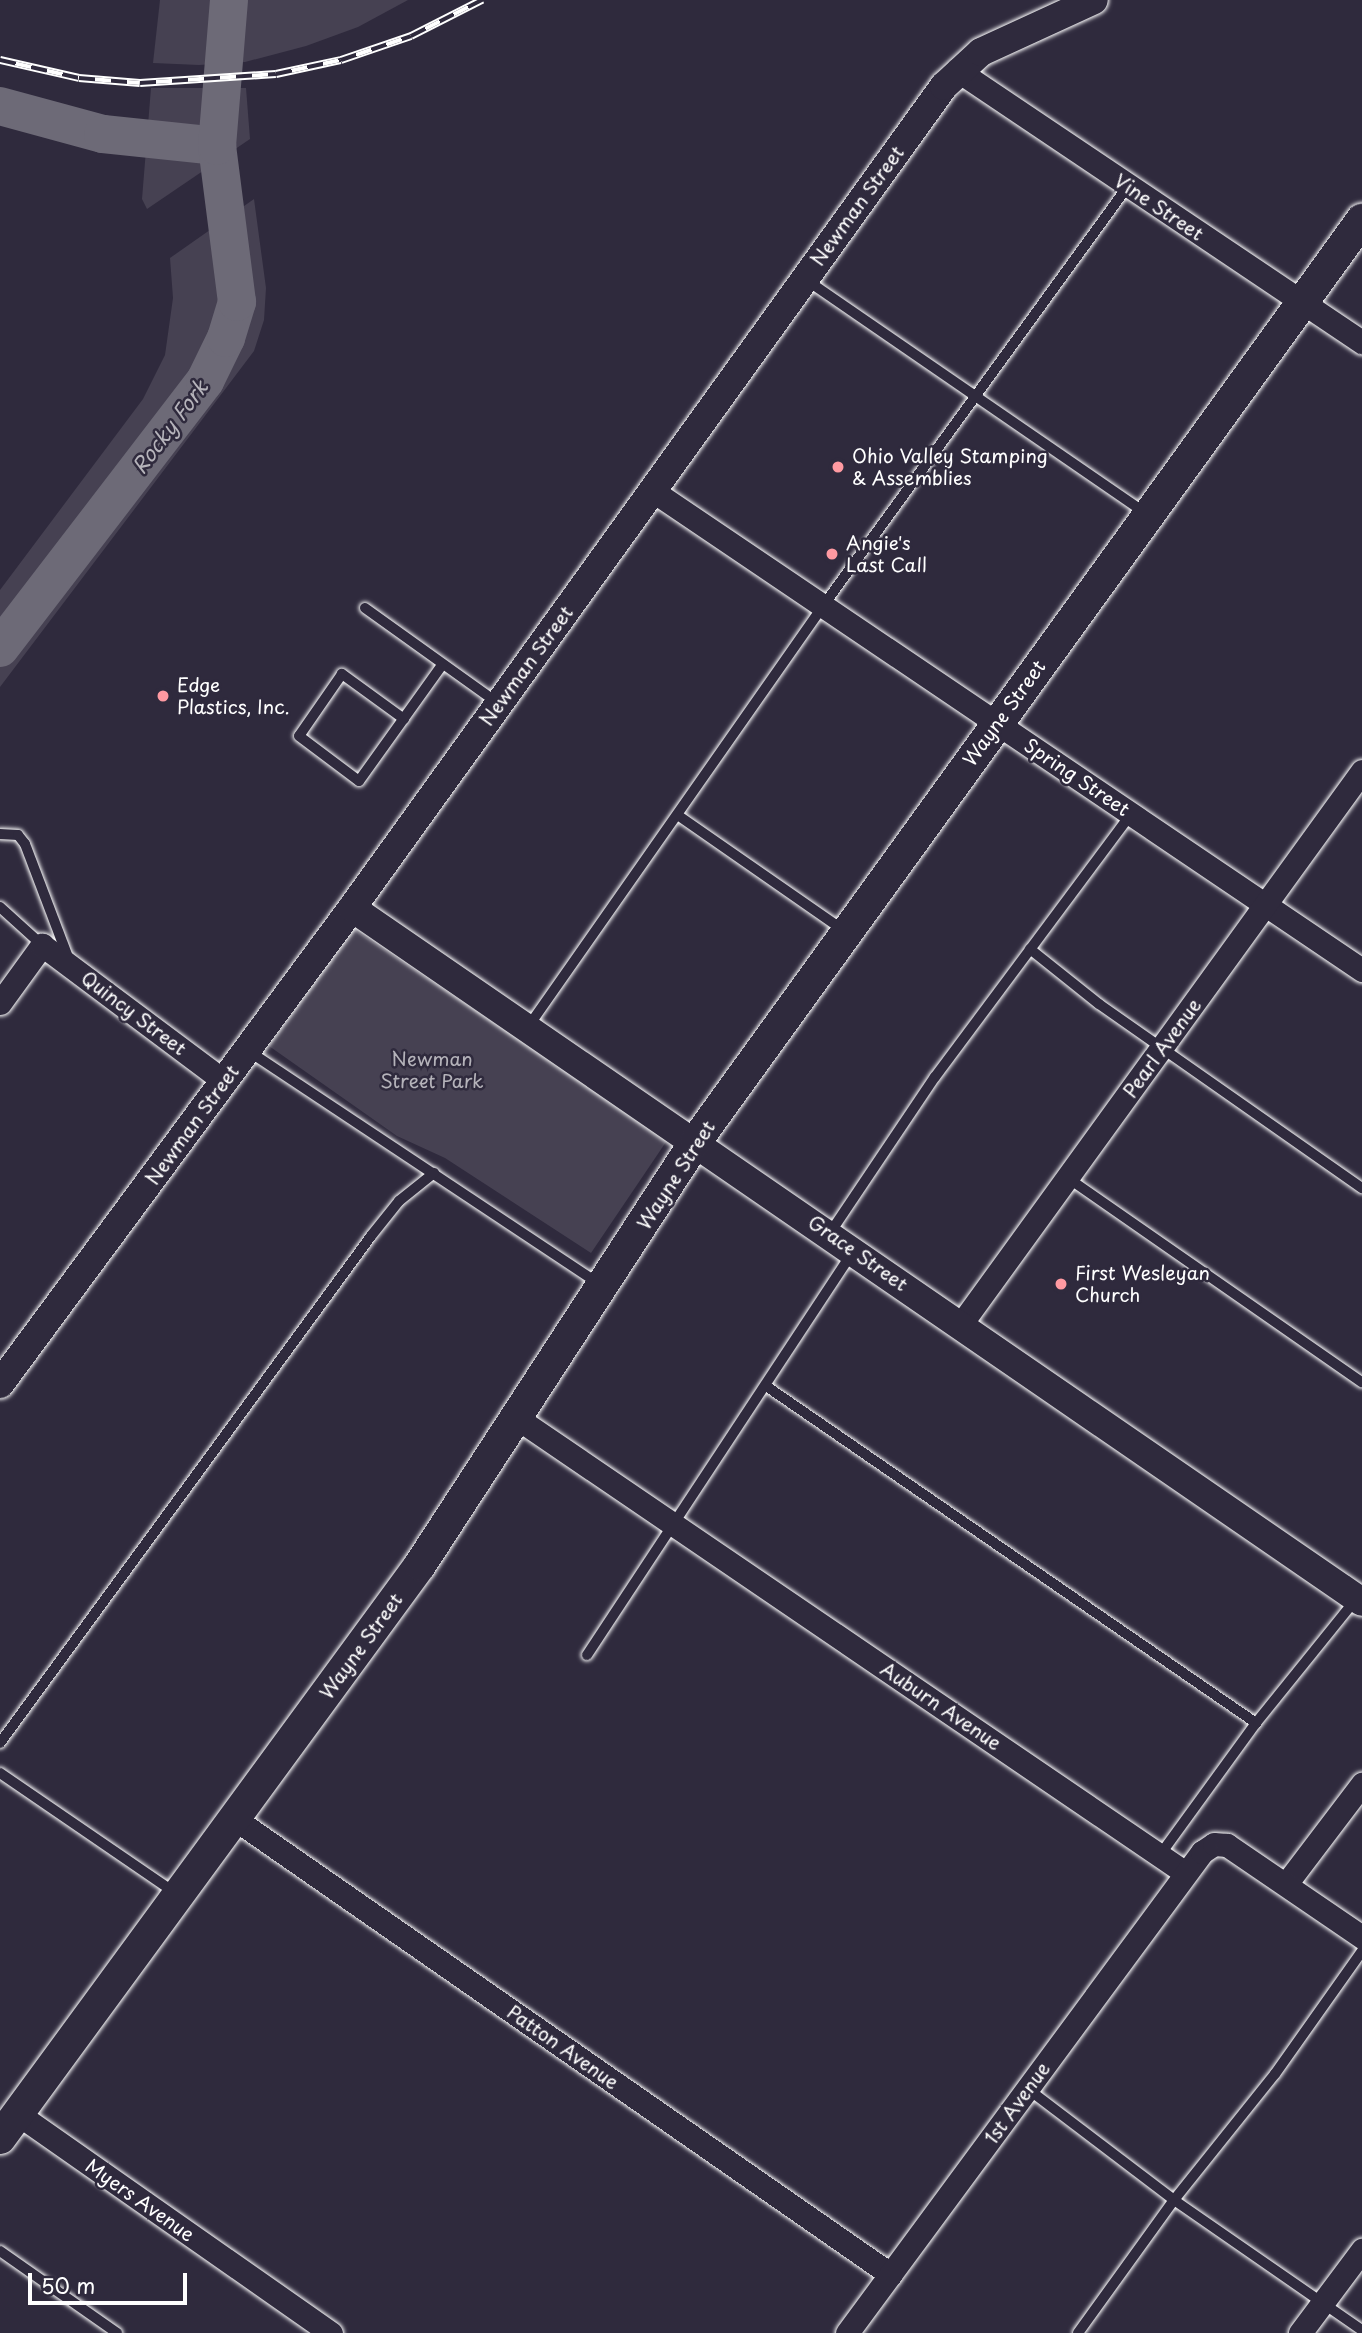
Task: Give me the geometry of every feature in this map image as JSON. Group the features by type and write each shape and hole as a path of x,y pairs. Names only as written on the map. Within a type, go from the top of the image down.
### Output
{"main road":[{"name":"Wayne Street","path":"9,2126 180,1896 420,1564 604,1287 696,1141 1362,220"}],"street":[{"name":"Newman Street","path":"1,1382 352,908 957,70 1002,41 1094,0"},
{"name":"Vine Street","path":"957,70 1362,342"},
{"name":"Spring Street","path":"653,491 1362,970"},
{"name":"Pearl Avenue","path":"961,1324 1362,771"},
{"name":"Grace Street","path":"352,908 1360,1597"},
{"name":"Quincy Street","path":"42,945 225,1082"},
{"path":"0,1003 42,945"},
{"name":"Auburn Avenue","path":"517,1418 1184,1872"},
{"path":"1286,1884 1362,1784"},
{"name":"Patton Avenue","path":"235,1819 890,2274"},
{"path":"1184,1872 1214,1844 1227,1845 1362,1937"},
{"name":"1st Avenue","path":"847,2333 1028,2089 1184,1872"},
{"name":"Myers Avenue","path":"9,2126 331,2333"},
{"path":"1300,2333 1362,2250"}],"lane":[{"path":"528,1027 679,816 823,606 1128,186"},
{"path":"805,279 1148,514"},
{"path":"365,608 499,704"},
{"path":"404,719 342,674 299,736 359,781 404,719 442,665"},
{"path":"830,1233 1030,948 1131,814"},
{"path":"679,816 846,932"},
{"path":"0,834 18,835 25,844 49,901 58,937 77,970"},
{"path":"0,907 42,945"},
{"path":"1030,948 1161,1048 1362,1188"},
{"path":"247,1050 604,1287"},
{"path":"0,1743 371,1236 399,1201 433,1173"},
{"path":"1068,1178 1362,1382"},
{"path":"587,1655 854,1250"},
{"path":"766,1386 1256,1723"},
{"path":"1160,1855 1256,1723 1360,1597"},
{"path":"0,1773 180,1896"},
{"path":"1078,2333 1174,2200 1275,2074 1362,1951"},
{"path":"1028,2089 1174,2200 1362,2330"},
{"path":"0,2251 113,2332"}],"green space":[{"path":"160,0 408,0 358,27 306,46 245,62 199,65 153,63"},
{"path":"151,88 246,88 250,139 147,209 142,199"},
{"path":"254,199 266,288 264,320 254,351 0,687 0,590 143,399 165,355 173,298 170,258"},
{"name":"Newman Street Park","path":"353,929 668,1139 591,1253 445,1158 397,1136 269,1046"}],"waterway":[{"name":"Rocky Fork","path":"0,648 205,381 226,338 237,302 217,146 229,0"},
{"path":"0,106 103,134 217,146"}],"railway":[{"path":"0,60 79,78 140,83 276,74 341,60 411,36 482,0"}],"place":[{"name":"Ohio Valley Stamping & Assemblies","path":"838,467"},
{"name":"Angie's Last Call","path":"832,554"},
{"name":"Edge Plastics, Inc.","path":"163,696"},
{"name":"First Wesleyan Church","path":"1061,1284"}]}
